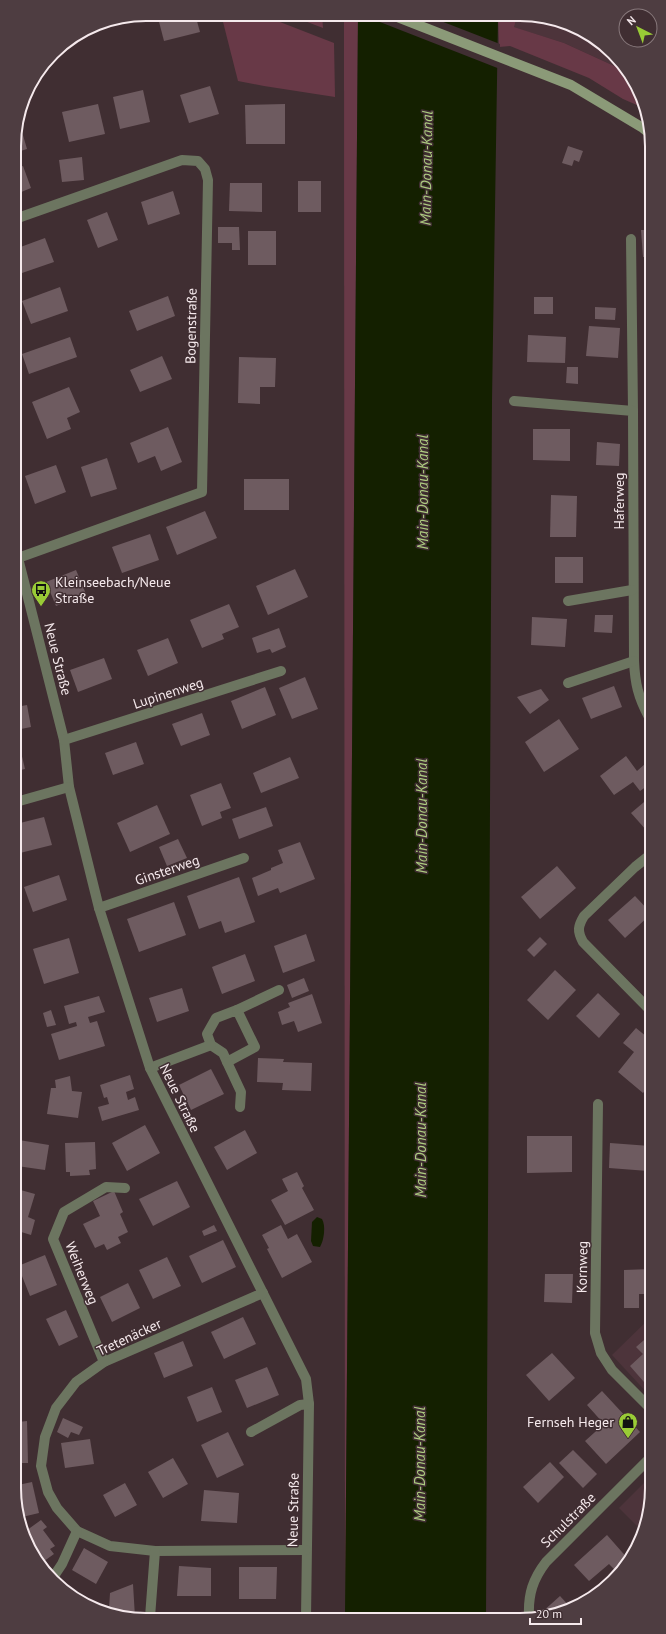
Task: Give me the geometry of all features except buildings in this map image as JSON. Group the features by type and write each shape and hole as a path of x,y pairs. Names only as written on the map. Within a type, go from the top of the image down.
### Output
{"street":[{"path":"408,21 571,85 644,128"},
{"name":"Bogenstraße","path":"21,217 182,160 198,161 205,168 208,180 202,492 21,557"},
{"name":"Haferweg","path":"630,239 633,411 632,590 634,661 635,680 640,701 645,709"},
{"path":"514,402 633,411"},
{"name":"Neue Straße","path":"21,570 64,740 69,787 99,908 150,1068 306,1379 309,1404 306,1613"},
{"path":"568,601 632,590"},
{"path":"568,683 634,661"},
{"name":"Lupinenweg","path":"64,740 281,672"},
{"path":"21,801 69,787"},
{"name":"Ginsterweg","path":"99,908 244,858"},
{"path":"645,859 584,916 579,925 578,934 588,948 645,1005"},
{"path":"240,1107 241,1092 223,1053 210,1045 207,1034 216,1018 237,1010 279,990"},
{"path":"227,1062 255,1047 237,1010"},
{"path":"150,1068 210,1045"},
{"name":"Kornweg","path":"598,1104 595,1333 601,1353 612,1370 645,1402"},
{"name":"Weiherweg","path":"104,1362 53,1238 64,1212 106,1187 125,1188"},
{"name":"Tretenäcker","path":"263,1292 104,1362 76,1382 56,1408 45,1437 41,1466 48,1492 58,1508 77,1531 110,1546 155,1551 306,1550"},
{"path":"251,1432 300,1405 309,1404"},
{"name":"Schulstraße","path":"529,1612 528,1605 536,1574 546,1562 645,1463"},
{"path":"56,1574 62,1564 77,1531"},
{"path":"150,1613 155,1551"}],"shaded area":[{"path":"223,21 277,21 334,43 335,97 238,81"},
{"path":"305,21 322,21 323,28"},
{"path":"344,21 358,21 345,1613 345,1613"},
{"path":"498,21 516,21 514,27 564,43 616,67 628,83 639,106 623,99 589,78 510,46 499,47"},
{"path":"515,21 520,21 545,23 560,28 590,42 616,67 564,43 513,27"},
{"path":"645,1323 645,1391 612,1355"},
{"path":"645,1482 643,1513 638,1527 619,1508"}],"water":[{"name":"Main-Donau-Kanal","path":"358,21 498,21 492,400 486,1613 345,1613"},
{"path":"317,1217 322,1219 324,1225 320,1247 313,1246 311,1241 312,1222"}],"pier":[{"path":"377,21 441,21 500,44 500,69"}],"place":[{"name":"Kleinseebach/Neue Straße","path":"41,607"},
{"name":"Fernseh Heger","path":"628,1439"}]}
